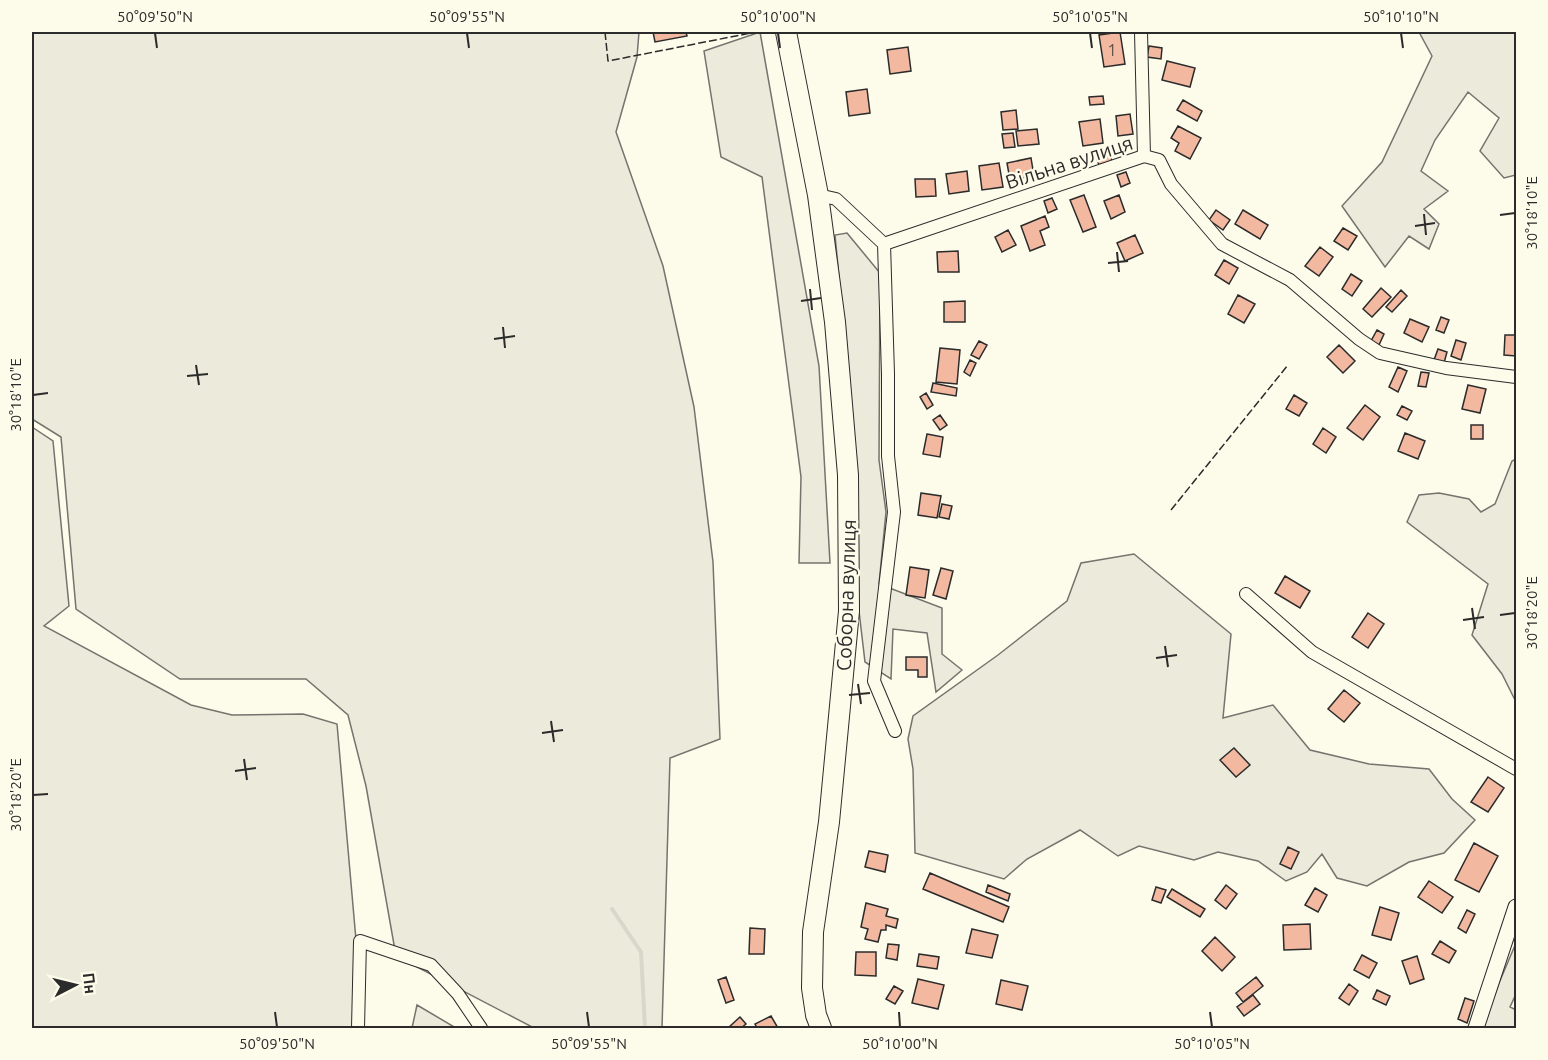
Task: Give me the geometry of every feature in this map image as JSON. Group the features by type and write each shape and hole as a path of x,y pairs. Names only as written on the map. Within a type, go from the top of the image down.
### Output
{"main road":[{"name":"Соборна вулиця","path":"786,32 818,195 835,322 847,463 849,600 829,822 813,932 812,988 816,1015 821,1029"}],"street":[{"path":"1141,32 1144,156"},
{"name":"Вільна вулиця","path":"884,244 1144,156 1158,160 1171,184 1222,244 1290,280 1359,339 1380,353 1446,368 1516,377"},
{"path":"818,195 836,199 884,244"},
{"name":"Соборна вулиця","path":"884,244 888,456 894,512 874,681 895,731"},
{"path":"1246,594 1312,652 1516,769"},
{"path":"1476,1029 1516,907"},
{"path":"358,1029 360,941 431,965 458,994 481,1029"}],"shaded area":[{"path":"32,32 639,32 637,57 616,132 663,266 694,407 713,562 720,739 670,758 662,1028 534,1028 396,956 366,786 348,715 306,679 180,679 76,609 61,437 32,419"},
{"path":"760,32 819,366 830,563 799,563 801,477 762,177 721,157 704,51"},
{"path":"1419,32 1516,32 1516,175 1504,178 1480,151 1499,118 1468,92 1435,140 1421,171 1448,191 1424,209 1439,224 1429,249 1409,236 1385,267 1342,206 1382,162 1432,56"},
{"path":"847,233 880,273 879,460 886,512 879,584 942,608 942,654 962,670 936,692 927,633 893,629 891,679 865,662 859,611 855,447 835,235"},
{"path":"32,427 53,441 69,606 44,626 191,705 232,715 303,714 337,724 356,940 355,1028 32,1028"},
{"path":"1516,459 1516,702 1502,674 1472,635 1488,584 1407,522 1419,495 1439,493 1469,499 1481,512 1495,504 1512,461"},
{"path":"1134,554 1231,634 1223,718 1273,705 1310,750 1369,764 1429,769 1452,799 1475,820 1444,853 1409,862 1367,886 1337,878 1322,854 1307,872 1286,881 1258,861 1218,852 1194,860 1139,846 1118,856 1080,830 1027,859 1004,879 915,853 913,769 908,739 913,716 998,655 1067,601 1081,563"},
{"path":"1516,943 1516,994 1510,1007 1516,1010 1516,1028 1483,1028 1499,983"},
{"path":"417,1005 456,1028 412,1028"}],"building":[{"path":"653,32 686,32 687,36 655,42"},
{"path":"1120,32 1125,64 1104,67 1099,35"},
{"path":"1149,46 1162,48 1161,59 1147,57"},
{"path":"908,47 911,71 890,74 887,50"},
{"path":"1167,61 1195,68 1190,87 1162,80"},
{"path":"867,89 870,113 849,116 846,92"},
{"path":"1103,96 1104,104 1090,105 1089,97"},
{"path":"1183,100 1202,111 1197,121 1177,110"},
{"path":"1016,110 1018,129 1003,130 1001,112"},
{"path":"1130,114 1133,134 1118,136 1116,116"},
{"path":"1100,119 1103,143 1083,146 1079,122"},
{"path":"1178,126 1201,138 1190,159 1175,151 1179,143 1171,138"},
{"path":"1037,129 1039,144 1018,146 1016,131"},
{"path":"1013,133 1015,147 1004,148 1002,134"},
{"path":"1109,151 1112,161 1099,165 1096,156"},
{"path":"1031,158 1034,176 1010,180 1007,163"},
{"path":"999,163 1003,187 982,190 979,166"},
{"path":"967,171 969,191 949,194 946,174"},
{"path":"1126,172 1130,183 1121,187 1117,175"},
{"path":"915,179 935,179 936,196 916,197"},
{"path":"1084,195 1096,227 1083,232 1070,200"},
{"path":"1119,195 1125,212 1111,219 1104,201"},
{"path":"1052,198 1057,209 1048,213 1044,201"},
{"path":"1216,210 1230,220 1223,230 1209,220"},
{"path":"1243,210 1268,225 1260,239 1235,224"},
{"path":"1045,216 1049,227 1040,231 1045,245 1030,251 1021,226"},
{"path":"1343,228 1357,236 1348,250 1334,241"},
{"path":"1008,230 1016,245 1002,252 995,237"},
{"path":"1135,235 1143,253 1125,261 1117,243"},
{"path":"1320,247 1333,257 1319,276 1305,266"},
{"path":"958,251 959,272 938,272 937,252"},
{"path":"1224,260 1238,268 1229,284 1215,275"},
{"path":"1351,274 1362,281 1352,296 1342,289"},
{"path":"1381,288 1391,297 1372,317 1363,309"},
{"path":"1401,290 1407,296 1392,312 1386,307"},
{"path":"1238,295 1255,304 1244,323 1228,314"},
{"path":"965,301 965,322 944,322 944,302"},
{"path":"1441,317 1449,320 1444,333 1436,330"},
{"path":"1410,319 1429,327 1422,342 1404,333"},
{"path":"1377,330 1384,334 1379,345 1371,341"},
{"path":"1505,335 1516,335 1516,356 1504,355"},
{"path":"1456,340 1466,343 1461,360 1451,356"},
{"path":"979,341 987,345 979,359 971,355"},
{"path":"1339,345 1355,361 1343,373 1327,357"},
{"path":"940,348 960,350 957,384 936,382"},
{"path":"1438,349 1447,352 1444,363 1434,360"},
{"path":"970,360 976,363 970,376 964,372"},
{"path":"1398,367 1407,371 1398,392 1389,387"},
{"path":"1421,372 1429,373 1426,387 1418,386"},
{"path":"933,383 957,388 956,396 931,392"},
{"path":"1468,385 1486,389 1480,413 1462,409"},
{"path":"926,393 933,405 927,409 920,397"},
{"path":"1294,395 1307,403 1299,416 1286,409"},
{"path":"1365,405 1380,417 1363,440 1347,428"},
{"path":"1402,406 1412,411 1407,420 1397,415"},
{"path":"940,415 947,425 940,430 933,420"},
{"path":"1471,425 1483,425 1483,439 1471,439"},
{"path":"1323,428 1336,437 1326,453 1313,444"},
{"path":"1405,433 1425,441 1418,459 1398,451"},
{"path":"927,434 943,437 940,457 923,454"},
{"path":"921,493 941,496 937,518 918,515"},
{"path":"942,504 952,506 949,519 939,517"},
{"path":"910,567 929,570 925,598 906,595"},
{"path":"941,568 953,571 946,599 933,595"},
{"path":"1285,576 1310,591 1300,608 1275,593"},
{"path":"1368,613 1384,624 1368,648 1352,637"},
{"path":"906,657 927,657 927,677 918,677 918,670 906,670"},
{"path":"1344,690 1360,703 1344,722 1328,709"},
{"path":"1234,748 1250,765 1236,777 1220,760"},
{"path":"1488,777 1504,788 1488,812 1471,802"},
{"path":"1474,843 1498,856 1479,892 1455,880"},
{"path":"1288,847 1299,852 1291,869 1280,864"},
{"path":"869,851 888,855 885,872 865,867"},
{"path":"930,873 1009,907 1003,922 923,889"},
{"path":"1429,881 1453,897 1442,913 1418,897"},
{"path":"988,885 1010,894 1008,901 986,892"},
{"path":"1226,885 1237,894 1226,909 1215,900"},
{"path":"1156,887 1166,890 1161,903 1152,900"},
{"path":"1315,888 1327,895 1318,912 1305,905"},
{"path":"1172,889 1205,909 1200,917 1167,897"},
{"path":"866,903 888,909 886,916 898,919 896,928 886,925 886,930 881,930 878,942 865,939 868,929 861,927"},
{"path":"1380,907 1399,913 1391,940 1372,935"},
{"path":"1467,910 1475,914 1466,933 1458,928"},
{"path":"1310,924 1311,949 1284,950 1283,925"},
{"path":"750,928 765,929 764,954 749,954"},
{"path":"972,929 998,935 992,958 966,953"},
{"path":"1215,937 1235,957 1222,971 1202,951"},
{"path":"1440,941 1456,951 1449,963 1432,954"},
{"path":"888,944 899,945 897,960 886,958"},
{"path":"856,952 876,952 876,976 855,975"},
{"path":"919,954 939,957 937,969 917,966"},
{"path":"1362,955 1377,963 1369,978 1354,970"},
{"path":"1417,956 1424,979 1410,984 1402,961"},
{"path":"726,977 734,1000 726,1003 718,980"},
{"path":"1256,977 1263,986 1243,1002 1236,993"},
{"path":"918,979 944,985 938,1009 912,1003"},
{"path":"1001,980 1028,986 1022,1010 996,1004"},
{"path":"1349,984 1358,991 1349,1005 1339,998"},
{"path":"894,986 903,991 895,1004 886,999"},
{"path":"1377,990 1390,996 1386,1005 1373,999"},
{"path":"1253,995 1260,1004 1244,1016 1237,1007"},
{"path":"1465,998 1474,1001 1467,1023 1458,1019"},
{"path":"771,1016 778,1028 757,1028 755,1024"},
{"path":"740,1017 746,1024 741,1028 728,1028"}],"waterway":[{"path":"612,909 641,952 645,1028"}],"fence":[{"path":"605,32 608,61 751,32"},
{"path":"1171,510 1288,365"}]}
